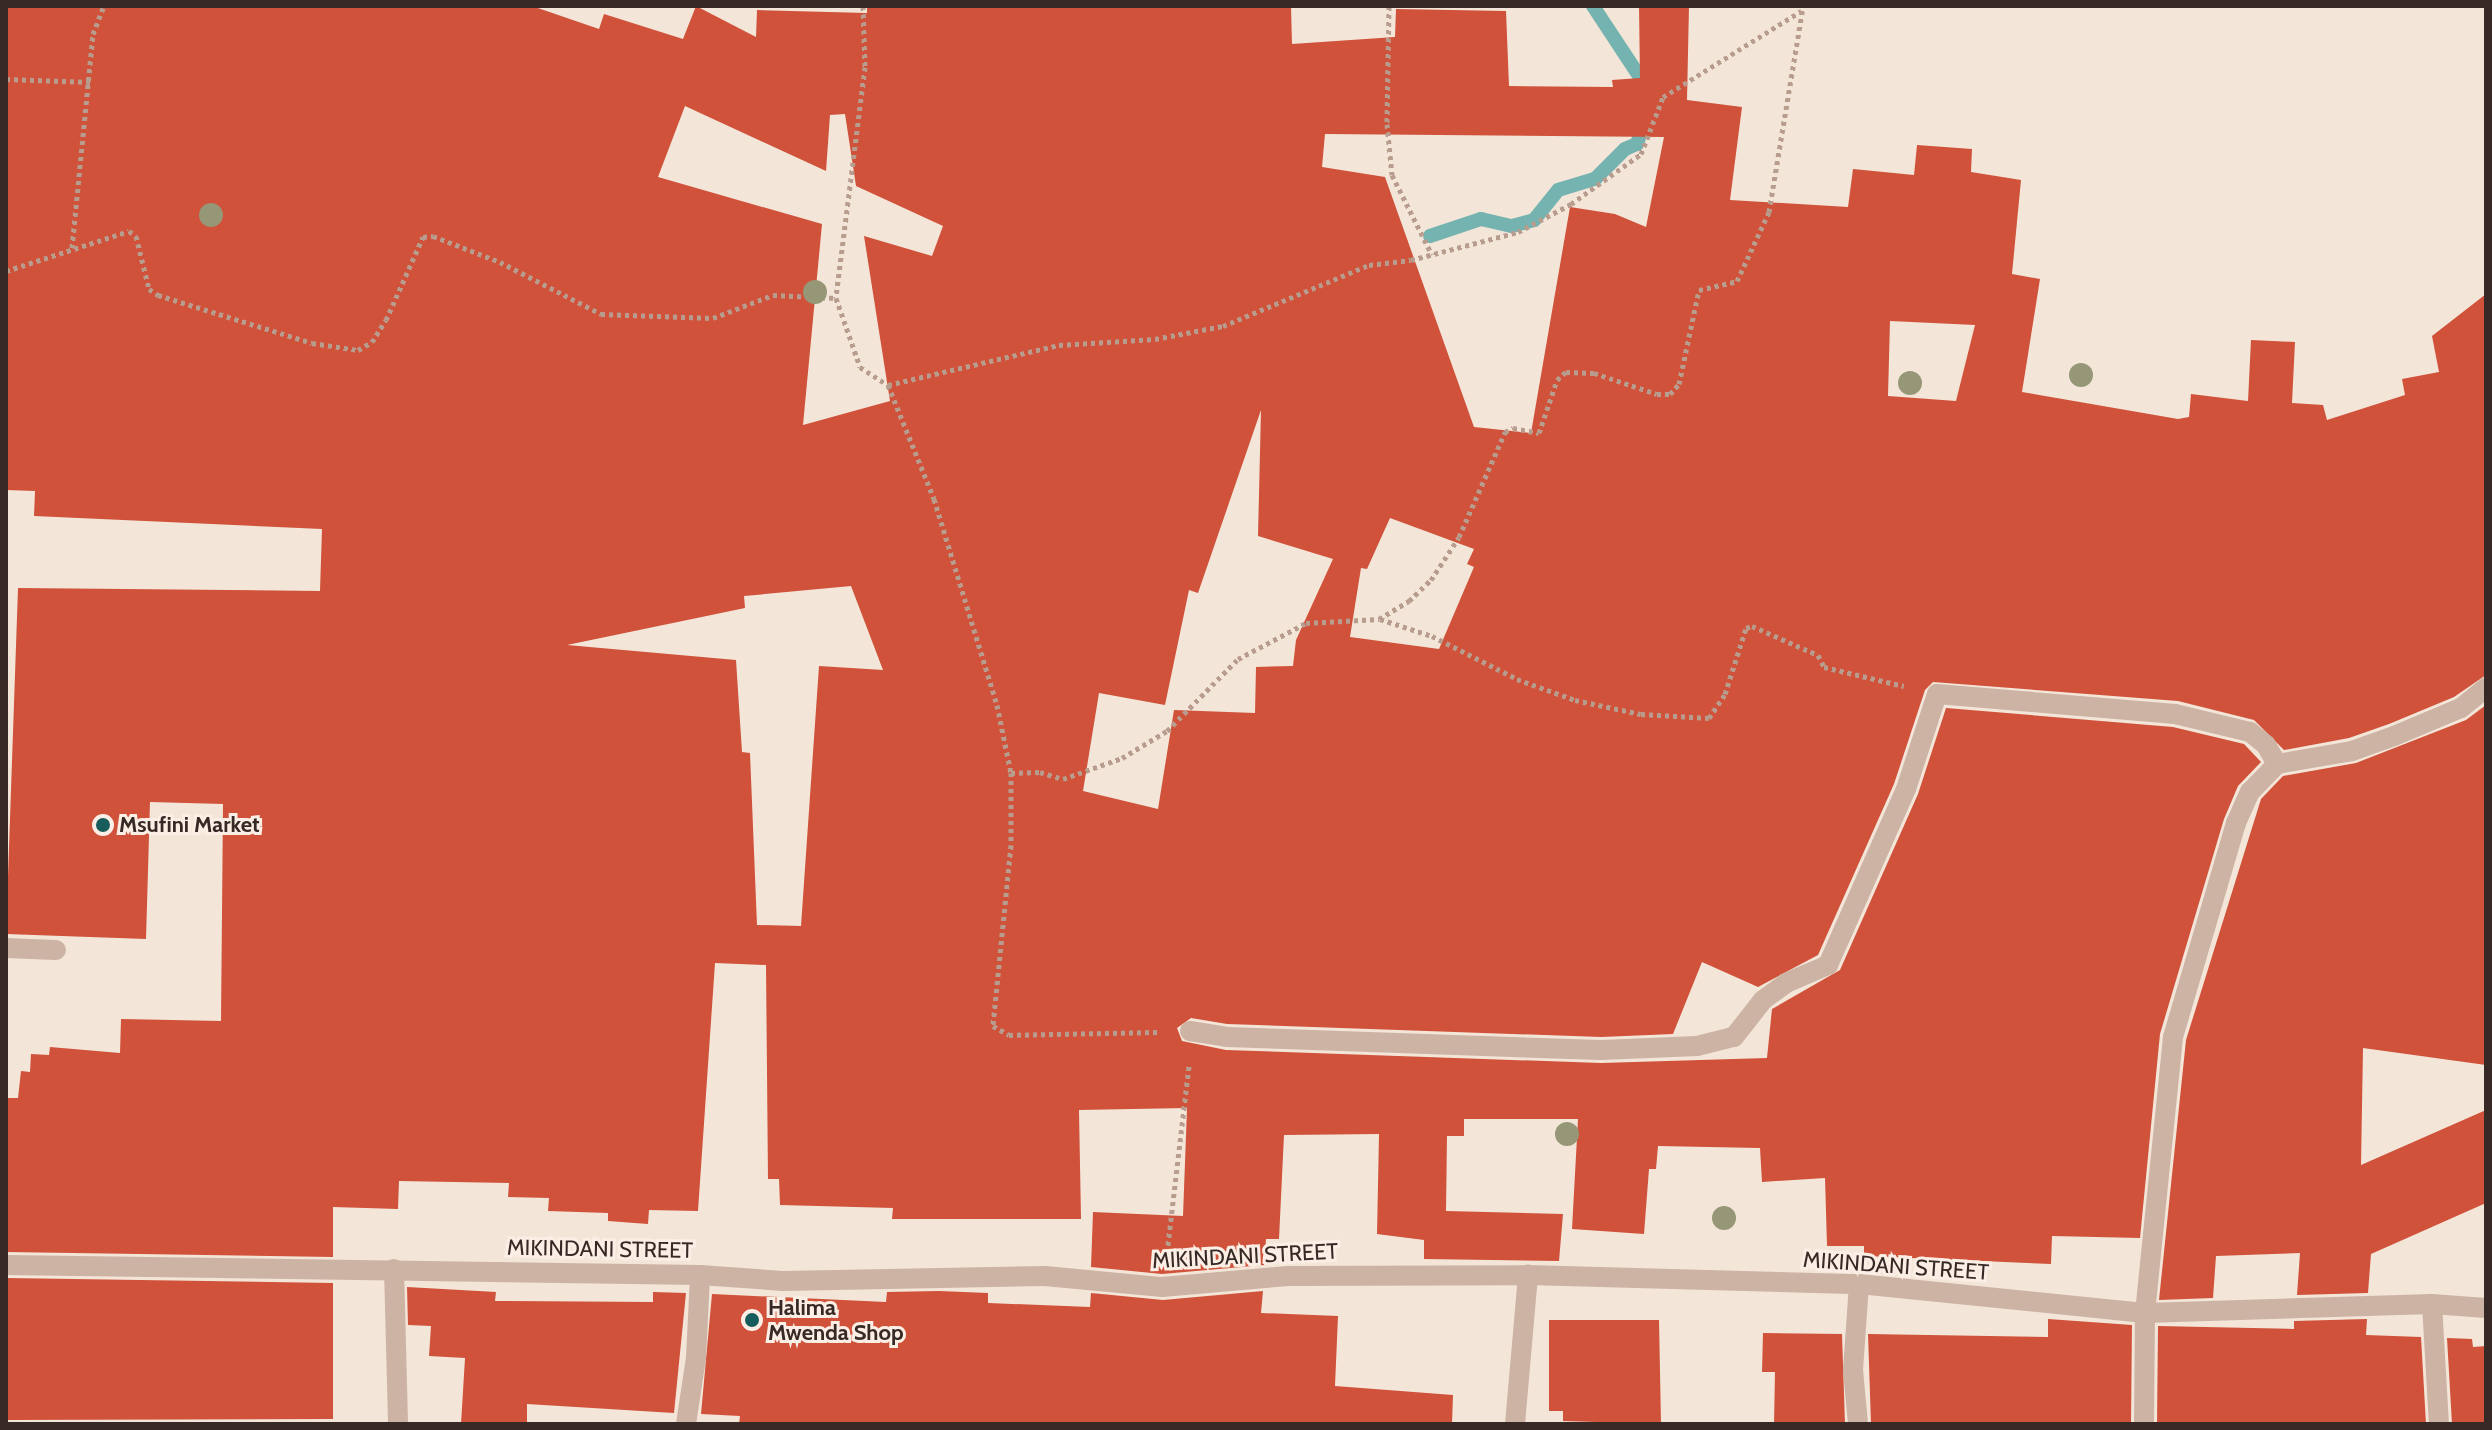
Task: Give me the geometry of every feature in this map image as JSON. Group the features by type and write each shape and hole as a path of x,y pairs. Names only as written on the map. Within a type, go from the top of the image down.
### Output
{"street":[{"path":"2144,1424 2145,1313 2173,1037 2236,823 2250,792 2277,764 2352,751 2394,736 2461,708 2486,688"},
{"path":"1190,1031 1226,1037 1601,1050 1697,1046 1734,1037 1763,1000 1786,983 1828,965 1906,789 1937,694 2175,714 2250,732 2266,745 2277,764"},
{"path":"6,948 56,950"},
{"name":"MIKINDANI STREET","path":"6,1265 700,1275 783,1281 1045,1276 1162,1287 1289,1276 1528,1275 1859,1284 2145,1313 2432,1304 2486,1308"},
{"path":"394,1269 398,1424"},
{"path":"686,1424 696,1358 700,1275"},
{"path":"1515,1424 1528,1275"},
{"path":"1858,1424 1853,1370 1859,1284"},
{"path":"2432,1304 2439,1424"}],"path":[{"path":"72,248 96,16 104,6"},
{"path":"863,6 865,67 836,298 860,367 888,385 934,499 997,705 1011,773 1011,845 995,1030 1009,1035 1190,1031 1187,1112 1162,1287"},
{"path":"1389,6 1387,124 1392,175 1432,255"},
{"path":"888,385 1059,345 1155,339 1223,326 1369,265 1432,255 1518,232 1571,204 1641,154 1663,97 1802,9"},
{"path":"1379,619 1431,580 1459,537 1505,432 1513,428 1539,433 1557,380 1566,372 1594,373 1657,394 1670,394 1679,384 1696,297 1707,285 1737,281 1769,212 1802,9"},
{"path":"6,79 91,82"},
{"path":"6,271 129,231 136,236 149,289 158,295 312,343 358,350 372,342 386,320 423,237 433,236 500,262 601,314 713,318 773,295 836,298"},
{"path":"1011,773 1040,772 1063,779 1122,758 1167,731 1238,659 1306,623 1379,619 1432,636 1517,679 1575,700 1641,714 1709,718 1725,694 1746,628 1752,626 1818,655 1824,667 1937,694"}],"building":[{"path":"6,6 532,6 599,29 604,14 683,39 696,6 756,37 757,10 867,13 867,6 1291,6 1292,44 1395,37 1396,9 1506,11 1509,86 1613,87 1612,80 1640,78 1639,6 1689,6 1687,100 1742,107 1730,200 1848,207 1853,169 1914,175 1917,145 1972,149 1971,172 2021,180 2012,274 2040,279 2022,392 2178,419 2189,417 2191,394 2248,401 2251,340 2295,342 2292,403 2323,405 2327,420 2405,395 2402,379 2439,372 2432,336 2486,294 2486,675 2454,697 2349,738 2284,750 2254,720 2178,701 1933,682 1925,690 1894,784 1818,955 1758,987 1702,962 1673,1034 1601,1037 1227,1024 1191,1018 1177,1028 1182,1041 1226,1050 1601,1063 1767,1058 1772,1009 1840,970 1918,794 1946,708 2173,727 2244,744 2261,762 2238,786 2224,819 2160,1034 2140,1238 2052,1236 2051,1264 1864,1256 1864,1246 1827,1246 1825,1178 1762,1182 1760,1148 1658,1146 1656,1169 1649,1169 1644,1234 1572,1229 1578,1119 1464,1119 1464,1136 1447,1136 1446,1211 1563,1214 1559,1261 1424,1259 1424,1240 1377,1234 1379,1134 1284,1135 1279,1239 1266,1239 1264,1265 1162,1274 1091,1267 1093,1212 1183,1216 1187,1108 1079,1110 1081,1219 892,1219 893,1208 780,1205 779,1179 768,1179 766,965 715,963 698,1211 649,1210 648,1224 608,1221 608,1213 548,1211 549,1198 508,1197 509,1183 399,1181 398,1209 333,1207 333,1257 6,1252 6,1098 18,1098 21,1071 30,1072 31,1054 49,1055 50,1047 120,1053 121,1019 221,1021 223,804 150,802 146,939 6,934 18,588 320,591 322,529 34,516 35,491 6,490","holes":["685,106 826,171 830,115 845,114 856,186 943,226 932,256 864,236 890,401 803,425 822,224 658,177","1325,134 1664,137 1646,227 1615,214 1570,207 1531,433 1474,427 1385,177 1322,167","1890,321 1975,325 1956,401 1888,396","1261,410 1258,536 1333,559 1296,640 1293,666 1256,667 1255,713 1174,710 1158,809 1083,791 1099,693 1165,705 1189,590 1198,593","1390,518 1474,549 1467,564 1474,567 1439,649 1350,637 1361,568 1367,569","851,586 883,670 819,666 801,926 757,925 750,753 742,752 736,660 567,645 745,608 744,596"]},
{"path":"2486,705 2486,1065 2363,1048 2361,1165 2486,1110 2486,1203 2371,1254 2368,1293 2297,1295 2300,1253 2216,1256 2213,1298 2159,1300 2186,1040 2261,799 2283,776 2356,763 2466,720"},
{"path":"6,1278 333,1283 333,1419 6,1420"},
{"path":"407,1287 496,1292 495,1301 653,1302 653,1292 686,1293 674,1413 527,1404 527,1424 461,1424 465,1358 429,1356 431,1326 408,1325"},
{"path":"1263,1291 1261,1313 1338,1316 1335,1386 1453,1395 1452,1424 739,1424 740,1416 701,1414 712,1294 886,1302 887,1292 988,1293 988,1303 1090,1307 1091,1293 1163,1300"},
{"path":"2048,1319 2132,1325 2131,1424 1871,1424 1868,1334 2048,1337"},
{"path":"2367,1319 2366,1335 2421,1337 2426,1424 2157,1424 2158,1326 2294,1329 2294,1321"},
{"path":"1549,1320 1659,1320 1661,1424 1563,1421 1563,1411 1549,1411"},
{"path":"1763,1333 1842,1334 1845,1424 1774,1424 1775,1372 1762,1372"},
{"path":"2447,1338 2472,1339 2473,1347 2486,1346 2485,1424 2452,1424"}],"waterway":[{"path":"1593,6 1649,91"},
{"path":"1430,236 1481,219 1512,226 1534,220 1558,190 1595,179 1625,149 1637,144 1645,119"}],"place":[{"name":"Msufini Market","path":"103,825"},
{"name":"Halima Mwenda Shop","path":"752,1320"}]}
